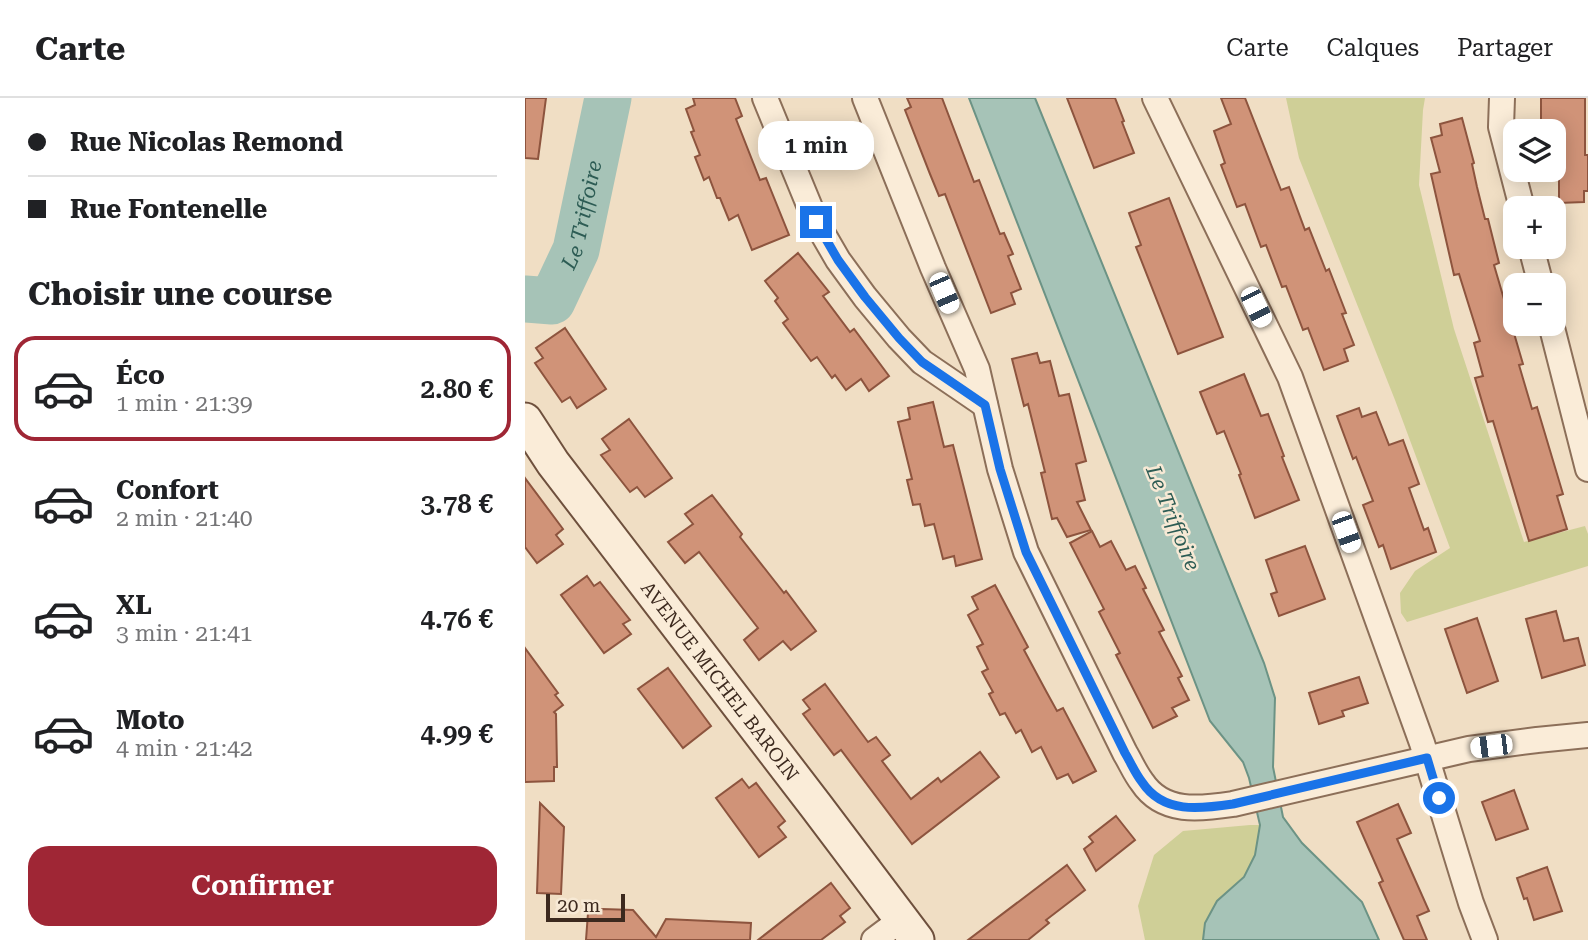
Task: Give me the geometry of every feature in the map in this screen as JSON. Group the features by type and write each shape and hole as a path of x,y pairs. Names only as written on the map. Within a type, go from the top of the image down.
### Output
{"street":[{"path":"765,98 816,222 838,260 899,338 922,362 985,405"},
{"path":"865,98 977,369 1000,469 1026,552 1119,741 1142,783 1153,795 1164,803 1175,806 1202,808 1248,800 1469,749 1588,735"},
{"path":"1155,98 1290,377 1427,758 1471,903 1485,940"},
{"path":"1502,98 1501,127 1519,196"},
{"path":"1554,336 1588,469"},
{"name":"AVENUE MICHEL BAROIN","path":"525,420 553,463 909,929"},
{"path":"874,940 909,929"}],"green space":[{"path":"1286,98 1425,98 1419,185 1454,329 1524,542 1585,526 1588,534 1588,566 1407,622 1401,613 1400,593 1415,571 1450,548 1395,400 1299,158"},
{"path":"1260,825 1255,855 1244,877 1217,901 1205,923 1203,940 1145,940 1138,906 1154,855 1183,831"}],"water":[{"path":"969,98 1035,98 1264,663 1275,698 1273,767 1283,817 1302,843 1362,902 1379,940 1203,940 1205,923 1217,901 1244,877 1255,855 1260,825 1249,778 1243,762 1210,721"}],"building":[{"path":"525,98 546,98 538,159 525,158"},
{"path":"693,98 735,98 742,116 736,119 760,180 766,178 789,235 752,250 738,215 729,220 709,177 704,180 695,157 700,155 686,109 695,105"},
{"path":"907,98 942,98 974,182 979,180 1000,234 1004,233 1013,254 1008,256 1021,289 1011,293 1015,304 991,313 945,194 939,196 930,174 905,110 911,107"},
{"path":"1067,98 1115,98 1134,153 1094,168"},
{"path":"1221,98 1245,98 1281,190 1289,187 1305,230 1309,228 1326,271 1329,269 1346,313 1342,314 1354,345 1344,349 1348,361 1324,370 1308,328 1303,330 1286,286 1282,287 1266,245 1261,247 1245,204 1237,207 1221,165 1225,163 1214,131 1231,124"},
{"path":"1541,98 1585,98 1588,191 1584,191 1584,202 1566,203 1566,196 1559,196 1559,182 1566,182 1566,119 1541,119"},
{"path":"1462,118 1485,219 1488,219 1499,263 1494,265 1503,296 1503,336 1515,336 1523,364 1519,365 1532,409 1537,407 1563,494 1557,496 1567,529 1529,541 1493,421 1488,422 1475,378 1483,376 1474,343 1480,341 1459,274 1454,275 1431,174 1440,172 1431,138 1442,135 1440,124"},
{"path":"1169,198 1223,337 1178,354 1136,247 1141,245 1129,213"},
{"path":"798,253 829,292 823,296 850,332 854,329 889,376 869,391 861,379 846,390 835,375 832,378 817,357 811,361 783,323 788,319 775,301 778,298 765,281"},
{"path":"565,328 606,389 577,408 570,397 562,402 535,363 543,358 536,348"},
{"path":"1037,353 1040,363 1050,361 1059,396 1069,394 1086,461 1076,464 1085,500 1077,502 1091,530 1067,537 1057,518 1052,519 1041,473 1045,472 1028,404 1024,406 1012,359"},
{"path":"1244,374 1261,416 1268,414 1299,500 1255,518 1224,431 1217,434 1200,392"},
{"path":"933,402 944,447 953,445 982,559 956,566 954,556 943,559 934,524 925,526 920,504 913,505 907,480 912,479 898,422 910,419 908,408"},
{"path":"1359,408 1362,417 1376,412 1389,445 1403,440 1419,484 1409,488 1424,530 1428,528 1436,552 1391,569 1383,545 1379,547 1363,505 1373,501 1337,416"},
{"path":"629,419 672,478 645,497 637,487 630,492 601,455 610,450 602,439"},
{"path":"525,478 563,529 556,535 563,544 537,563 525,547"},
{"path":"712,495 742,534 740,537 816,631 791,650 783,641 759,660 744,640 758,628 699,552 685,563 668,542 693,524 685,514"},
{"path":"1092,531 1100,547 1111,541 1126,570 1135,566 1146,588 1143,589 1164,630 1159,632 1182,676 1178,678 1189,700 1172,708 1177,716 1153,728 1116,655 1120,653 1099,612 1104,609 1070,543"},
{"path":"1305,546 1325,599 1279,616 1271,594 1277,592 1266,560"},
{"path":"587,576 594,586 600,582 630,620 623,624 631,634 604,653 561,595"},
{"path":"995,585 1028,647 1024,650 1046,691 1057,711 1063,708 1096,771 1073,783 1068,774 1057,779 1041,747 1032,752 1021,730 1016,733 1005,713 1000,715 989,694 993,692 982,672 988,669 977,647 983,644 968,615 978,609 972,597"},
{"path":"1556,611 1564,641 1578,638 1585,665 1542,678 1526,619"},
{"path":"1477,618 1498,681 1467,693 1445,629"},
{"path":"525,648 558,693 555,695 563,705 554,712 557,767 554,767 554,781 525,782"},
{"path":"668,668 711,726 683,748 638,689"},
{"path":"1359,677 1368,703 1342,711 1344,716 1319,724 1309,693"},
{"path":"825,684 868,742 876,737 890,755 882,761 911,799 938,778 941,782 980,752 999,777 912,844 841,750 834,755 803,714 810,709 803,700"},
{"path":"742,779 749,788 756,783 785,821 778,827 786,837 759,857 716,798"},
{"path":"1514,790 1528,829 1496,840 1482,802"},
{"path":"540,803 564,827 561,894 537,893"},
{"path":"1398,804 1411,833 1397,839 1429,911 1417,916 1427,940 1404,940 1379,883 1383,881 1357,822"},
{"path":"1116,816 1135,840 1096,871 1084,849 1093,842 1089,837"},
{"path":"1067,865 1085,890 1046,920 1049,923 1028,940 968,940"},
{"path":"1547,867 1562,911 1534,920 1517,878"},
{"path":"831,883 850,908 840,916 845,922 821,940 758,940"},
{"path":"602,909 633,910 656,937 666,919 751,923 750,940 586,940 588,913 596,914"}],"waterway":[{"name":"Le Triffoire","path":"525,299 552,301 576,250 608,98"}],"route":[{"path":"816,222 838,260 899,338 922,362 985,405 1000,469 1026,552 1125,753 1142,783 1153,795 1164,803 1175,806 1202,808 1233,804 1427,758 1439,798"}]}
